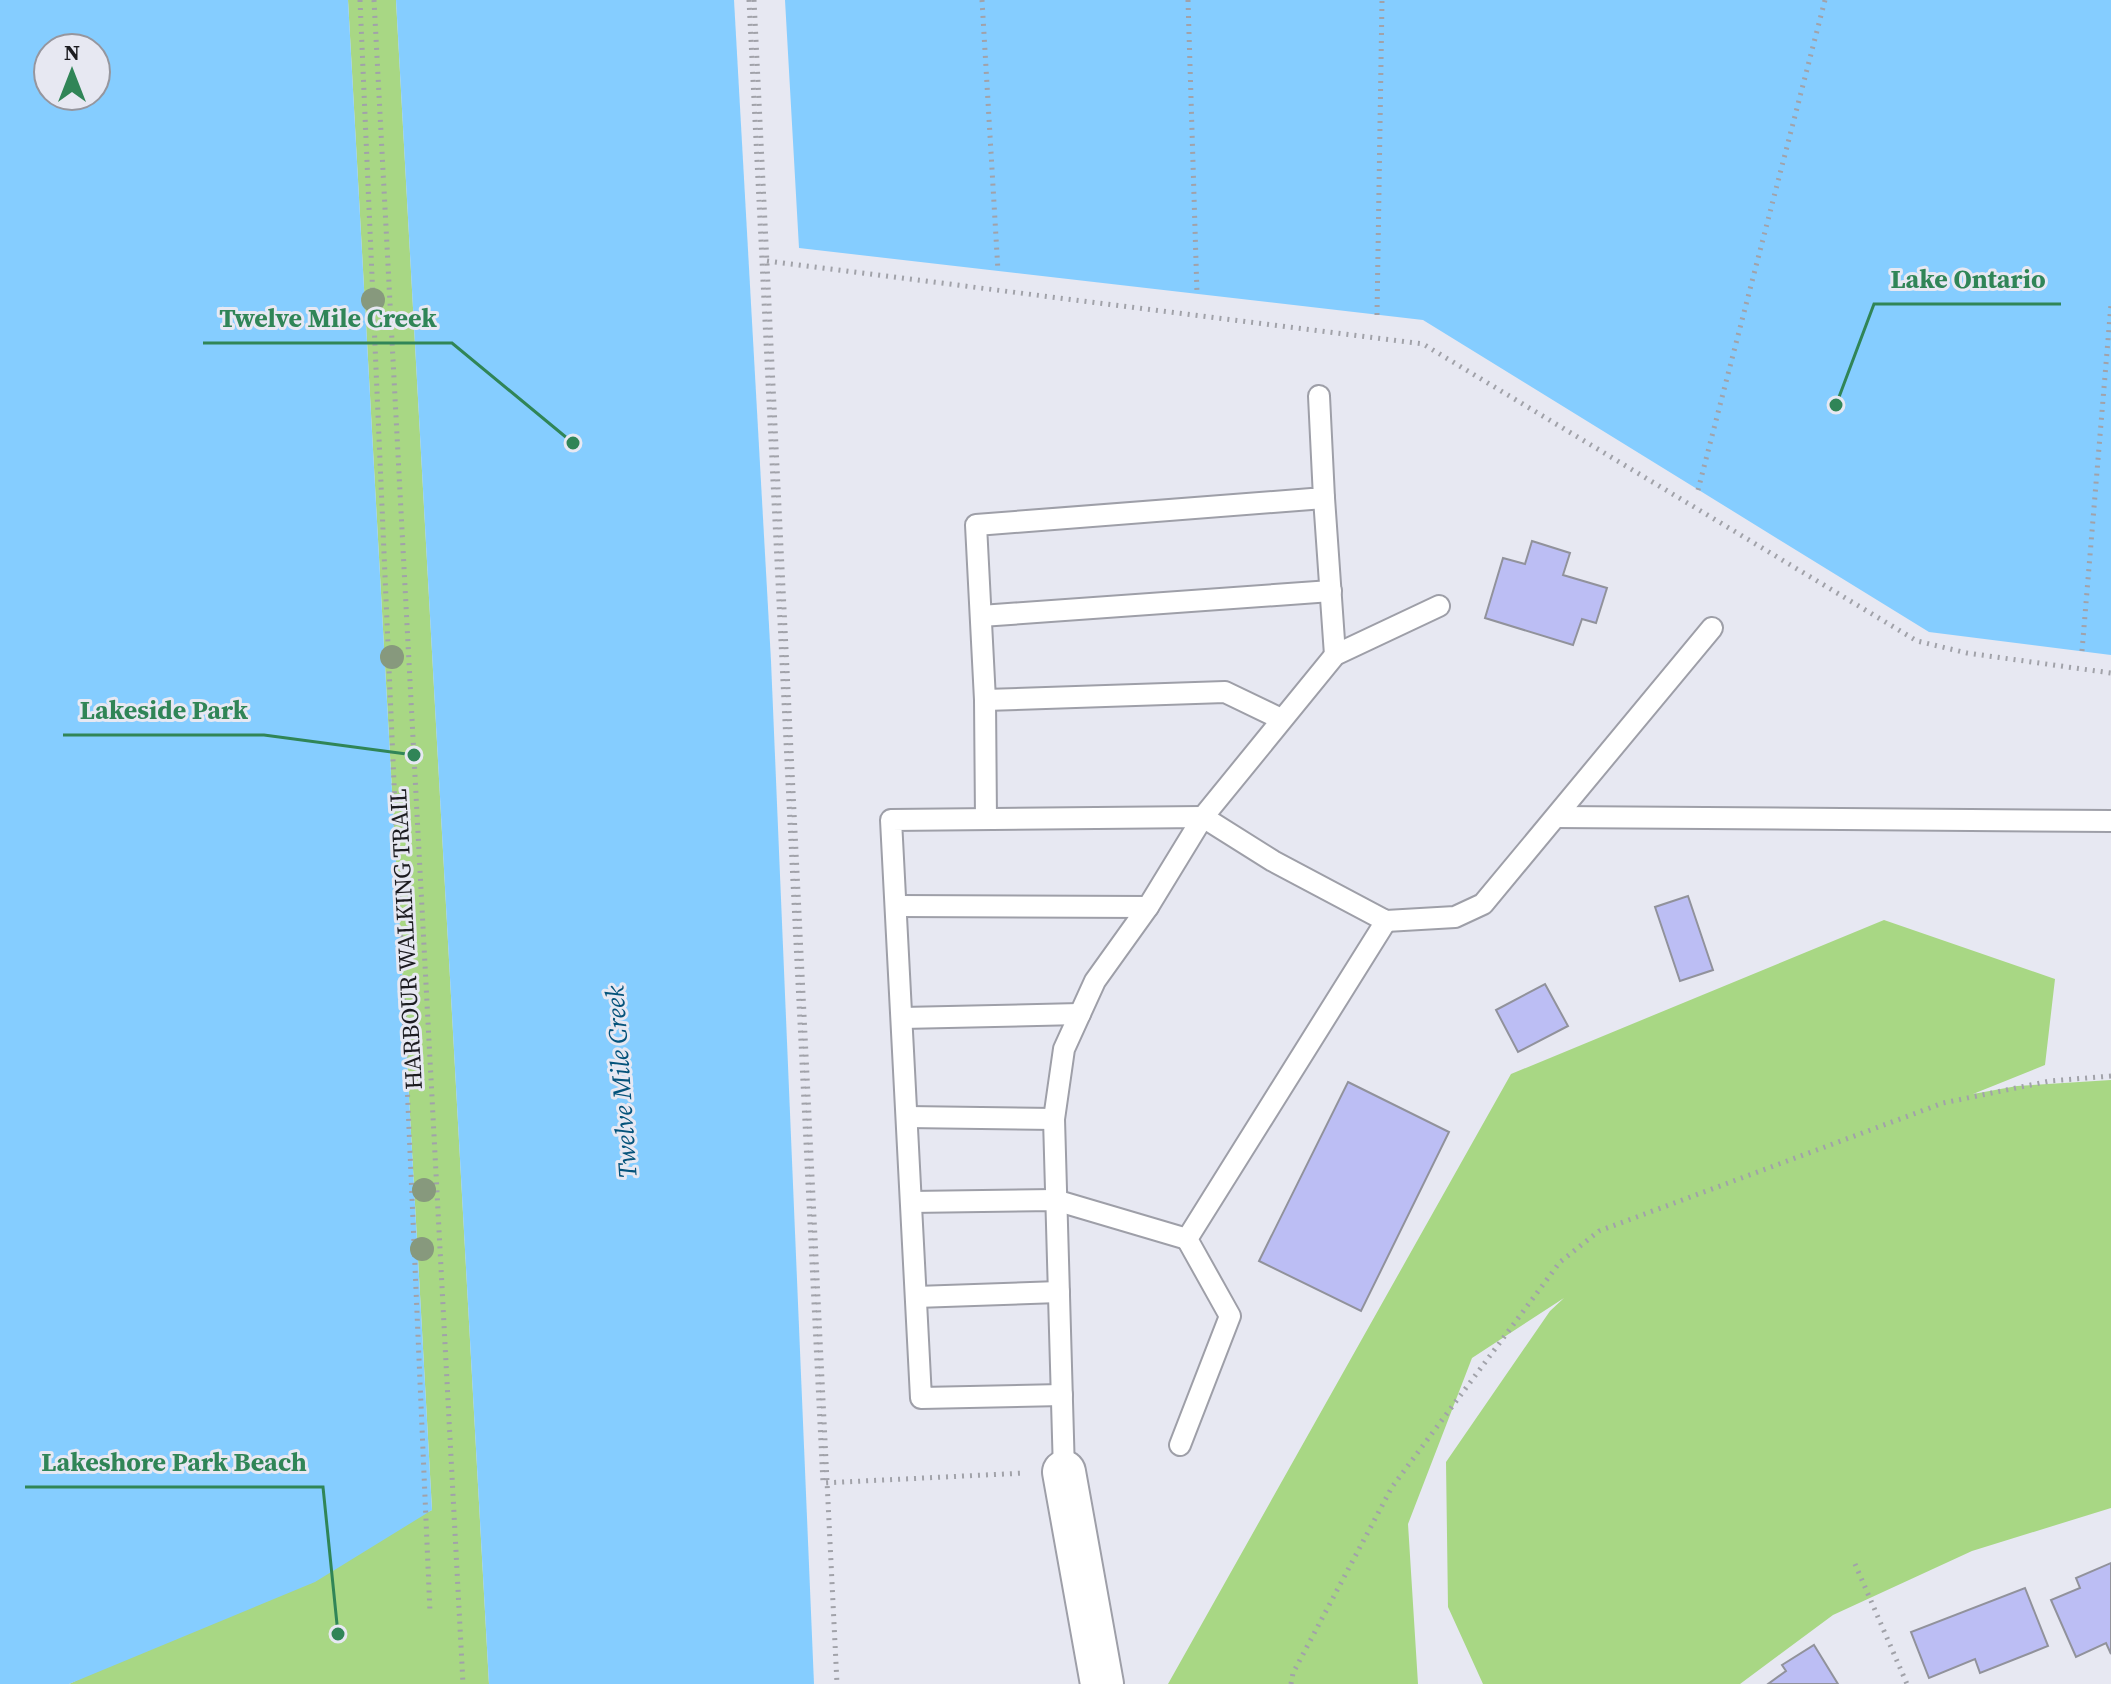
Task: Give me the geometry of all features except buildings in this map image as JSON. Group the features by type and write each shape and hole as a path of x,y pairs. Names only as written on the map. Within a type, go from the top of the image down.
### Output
{"street":[{"path":"1047,1472 1102,1684"}],"lane":[{"path":"1319,396 1335,655"},
{"path":"986,819 985,700 976,525 1324,498"},
{"path":"981,616 1331,591"},
{"path":"1047,1472 1062,1395 1054,1119 1064,1049 1095,981 1148,907 1203,817 1335,655 1439,606"},
{"path":"1062,1395 921,1398 891,820 1203,817 1273,861 1386,921 1455,917 1483,904 1712,628"},
{"path":"985,700 1225,692 1281,719"},
{"path":"1556,817 2111,821"},
{"path":"896,906 1148,907"},
{"path":"1187,1239 1386,921"},
{"path":"902,1018 1080,1014"},
{"path":"907,1117 1054,1119"},
{"path":"911,1202 1055,1200 1187,1239 1230,1316 1180,1445"},
{"path":"916,1297 1059,1292"}],"path":[{"path":"360,0 430,1612"},
{"name":"HARBOUR WALKING TRAIL","path":"374,0 463,1684"},
{"path":"752,0 762,261 823,1483 1047,1472"},
{"path":"752,0 837,1684"},
{"path":"982,0 998,271"},
{"path":"1188,0 1197,294"},
{"path":"1377,315 1382,0"},
{"path":"1698,490 1825,0"},
{"path":"762,261 1423,344 1917,641 1967,653 2111,673"},
{"path":"2082,651 2111,304"},
{"path":"1291,1684 1293,1673 1392,1487 1560,1262 1599,1231 1943,1103 2050,1081 2111,1076"},
{"path":"1855,1564 1907,1684"}],"green space":[{"path":"348,0 396,0 489,1684 69,1684 432,1510"},
{"path":"1884,920 2055,979 2045,1065 1973,1094 2017,1086 2111,1080 2111,1508 1972,1551 1833,1615 1740,1684 1483,1684 1448,1607 1446,1462 1550,1311 1564,1298 1472,1358 1408,1524 1418,1684 1168,1684 1511,1074"}],"water":[{"path":"0,0 348,0 432,1510 315,1582 69,1684 0,1684"},
{"path":"396,0 734,0 771,661 814,1684 489,1684"},
{"path":"785,0 2111,0 2111,655 1929,632 1423,320 799,248"}],"place":[{"name":"Lake Ontario","path":"1836,405"},
{"name":"Twelve Mile Creek","path":"573,443"},
{"name":"Lakeside Park","path":"414,755"},
{"name":"Lakeshore Park Beach","path":"338,1634"}]}
